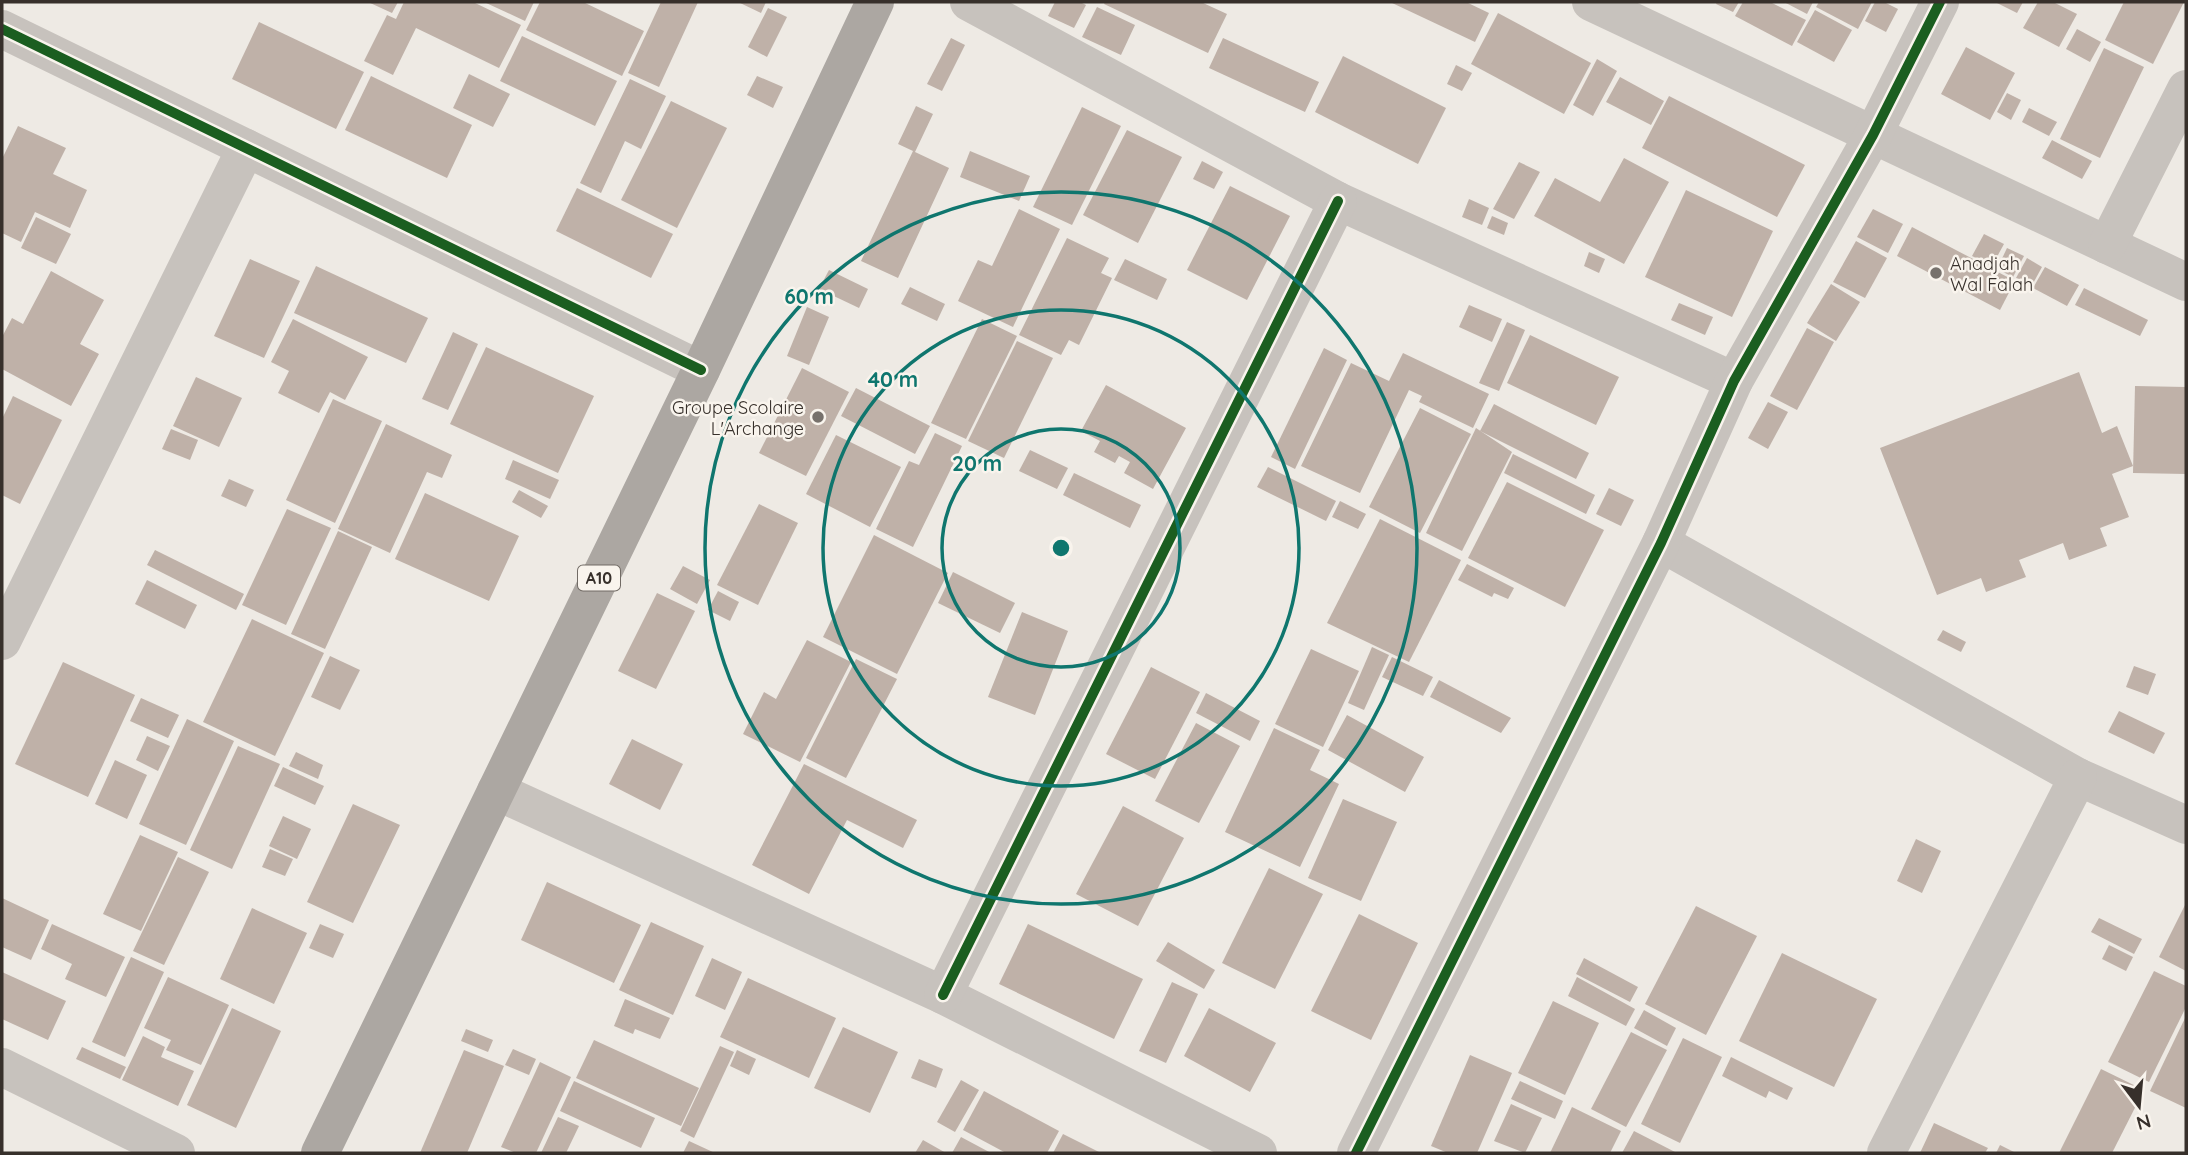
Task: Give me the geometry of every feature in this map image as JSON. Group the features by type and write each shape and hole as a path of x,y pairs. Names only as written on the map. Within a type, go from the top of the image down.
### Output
{"main road":[{"name":"A10","path":"320,1153 701,370 875,2"}],"street":[{"path":"969,2 1338,201 1734,381"},
{"path":"1591,2 2186,282"},
{"path":"1356,1153 1661,543 1734,381 1873,135 1940,2"},
{"path":"2,29 701,370"},
{"path":"2107,245 2186,89"},
{"path":"2,641 246,148"},
{"path":"943,995 1338,201"},
{"path":"1661,543 2078,777 2186,825"},
{"path":"1886,1153 2078,777"},
{"path":"496,791 943,995 1258,1153"},
{"path":"2,1067 176,1153"}],"building":[{"path":"368,2 398,2 392,13"},
{"path":"404,2 473,2 521,25 499,68 416,28 393,75 364,61 387,15 396,19"},
{"path":"484,2 534,2 525,21"},
{"path":"540,2 583,2 644,31 622,76 526,30"},
{"path":"661,2 698,2 659,87 628,73"},
{"path":"738,2 766,2 761,13"},
{"path":"1055,2 1080,2 1086,5 1074,28 1048,16"},
{"path":"1201,2 1227,14 1208,53 1104,4"},
{"path":"1390,2 1466,2 1489,13 1475,42"},
{"path":"1739,2 1733,12 1716,4"},
{"path":"1743,2 1770,2 1806,20 1792,46 1735,16"},
{"path":"1784,2 1813,2 1807,14"},
{"path":"1819,2 1872,2 1858,29 1816,7"},
{"path":"1875,2 1884,2 1898,9 1886,32 1865,21"},
{"path":"1995,2 2023,2 2017,13"},
{"path":"2038,2 2053,2 2077,14 2059,47 2023,28"},
{"path":"2124,2 2184,2 2153,64 2105,40"},
{"path":"1097,7 1135,25 1121,55 1082,37"},
{"path":"768,8 787,17 767,57 748,47"},
{"path":"1815,10 1852,30 1834,62 1797,42"},
{"path":"1498,13 1591,63 1564,114 1471,64"},
{"path":"259,22 364,72 336,129 232,79"},
{"path":"2077,29 2101,42 2090,62 2066,49"},
{"path":"522,36 617,81 595,126 500,81"},
{"path":"951,38 965,45 942,91 927,84"},
{"path":"1223,38 1319,82 1305,112 1209,68"},
{"path":"1966,47 2015,73 1990,120 1941,94"},
{"path":"2104,48 2144,67 2100,158 2060,139"},
{"path":"1343,56 1446,108 1418,164 1315,112"},
{"path":"1597,59 1617,71 1593,116 1573,105"},
{"path":"1456,65 1472,73 1462,91 1447,84"},
{"path":"469,74 510,94 493,127 453,108"},
{"path":"371,76 472,125 447,178 345,130"},
{"path":"757,76 783,87 773,108 747,95"},
{"path":"1620,77 1664,101 1651,125 1606,102"},
{"path":"630,79 666,96 641,149 625,141 601,193 580,183"},
{"path":"2007,93 2021,100 2011,120 1997,112"},
{"path":"1669,96 1805,165 1777,217 1642,148"},
{"path":"671,101 727,128 677,228 621,200"},
{"path":"916,106 933,114 915,152 949,168 898,278 861,261 913,151 898,144"},
{"path":"1082,107 1121,126 1072,225 1033,207"},
{"path":"2029,108 2057,122 2049,136 2022,122"},
{"path":"18,126 66,148 53,174 87,190 70,228 35,212 21,242 2,233 2,159"},
{"path":"1127,130 1182,157 1138,243 1083,215"},
{"path":"2052,140 2092,161 2082,179 2042,158"},
{"path":"970,151 1030,176 1019,201 960,177"},
{"path":"1624,158 1669,182 1624,264 1534,216 1555,178 1600,202"},
{"path":"1202,161 1223,172 1214,189 1193,179"},
{"path":"1519,162 1540,172 1514,219 1493,209"},
{"path":"1230,186 1290,216 1247,300 1187,270"},
{"path":"577,188 673,234 651,278 556,231"},
{"path":"1686,190 1773,231 1732,317 1645,277"},
{"path":"1469,199 1489,208 1482,225 1462,217"},
{"path":"1019,209 1060,229 1013,327 958,301 978,260 992,266"},
{"path":"1873,209 1903,224 1888,253 1857,237"},
{"path":"1492,216 1508,223 1504,235 1487,228"},
{"path":"36,217 71,234 56,264 21,248"},
{"path":"1912,227 2015,281 2000,310 1897,256"},
{"path":"1984,234 2004,244 1992,266 1972,256"},
{"path":"1067,238 1109,258 1101,273 1112,278 1079,345 1069,340 1061,355 1019,335"},
{"path":"1856,241 1887,258 1865,298 1833,282"},
{"path":"2007,248 2024,256 2013,277 1997,269"},
{"path":"1589,252 1605,259 1599,273 1584,266"},
{"path":"2027,258 2042,267 2031,287 2016,278"},
{"path":"250,259 300,281 264,358 214,336"},
{"path":"1125,259 1167,279 1157,300 1114,280"},
{"path":"316,266 428,318 406,363 294,313"},
{"path":"2045,267 2079,285 2067,306 2033,288"},
{"path":"829,270 868,289 859,308 819,289"},
{"path":"51,271 104,300 80,344 99,354 71,406 2,369 2,337 12,318 23,324"},
{"path":"1831,284 1860,302 1836,341 1807,323"},
{"path":"910,287 945,304 937,321 901,304"},
{"path":"2084,288 2148,320 2140,336 2075,305"},
{"path":"1679,303 1713,317 1705,335 1671,320"},
{"path":"1469,305 1502,319 1492,342 1459,327"},
{"path":"807,307 829,317 809,365 787,356"},
{"path":"293,319 368,357 345,400 330,392 319,413 278,393 289,371 271,362"},
{"path":"982,319 1017,336 966,439 931,423"},
{"path":"1507,322 1525,330 1499,391 1479,383"},
{"path":"1807,328 1834,342 1797,410 1770,396"},
{"path":"453,332 478,344 448,410 422,399"},
{"path":"1530,335 1619,377 1596,425 1507,383"},
{"path":"1017,341 1053,358 1004,458 968,441"},
{"path":"486,347 594,396 558,473 450,424"},
{"path":"1324,348 1347,360 1295,469 1271,457"},
{"path":"1403,353 1489,394 1473,428 1419,402 1422,396 1409,390 1360,493 1301,466 1351,363 1389,381"},
{"path":"802,368 849,392 806,476 759,453"},
{"path":"2079,372 2102,433 2117,426 2133,466 2112,474 2129,517 2100,528 2107,546 2069,560 2063,543 2019,560 2026,577 1986,592 1981,578 1937,595 1880,448"},
{"path":"196,377 242,398 219,447 173,426"},
{"path":"1106,385 1186,428 1153,489 1124,473 1130,462 1119,456 1115,463 1094,452 1100,441 1081,431"},
{"path":"2135,386 2186,387 2186,474 2133,473"},
{"path":"856,388 930,426 915,454 841,416"},
{"path":"13,396 62,420 20,504 2,495 2,419"},
{"path":"333,399 382,421 335,523 286,500"},
{"path":"1768,402 1788,412 1768,449 1748,438"},
{"path":"1494,404 1589,453 1576,479 1480,431"},
{"path":"1420,408 1471,434 1420,533 1369,507"},
{"path":"386,424 452,455 442,478 427,472 390,553 338,529"},
{"path":"1476,428 1512,452 1462,551 1426,533"},
{"path":"171,429 198,440 190,460 162,449"},
{"path":"935,433 962,446 913,547 876,529 909,461 919,465"},
{"path":"836,435 901,467 870,527 806,494"},
{"path":"1030,450 1068,468 1057,489 1019,471"},
{"path":"1513,454 1595,495 1586,514 1504,473"},
{"path":"513,460 559,480 550,499 505,479"},
{"path":"1268,467 1336,501 1326,521 1257,487"},
{"path":"1074,473 1141,505 1130,528 1063,495"},
{"path":"229,479 254,490 246,507 221,496"},
{"path":"1507,482 1604,530 1565,607 1468,558"},
{"path":"1609,488 1634,500 1621,526 1596,514"},
{"path":"519,490 548,506 541,518 512,502"},
{"path":"425,493 519,536 489,601 395,559"},
{"path":"1340,501 1366,514 1358,529 1332,517"},
{"path":"759,504 798,523 758,605 717,585"},
{"path":"287,509 331,528 286,625 242,605"},
{"path":"1380,519 1461,560 1409,662 1327,623"},
{"path":"338,531 372,547 325,649 291,634"},
{"path":"874,535 948,573 897,674 823,637"},
{"path":"155,550 244,594 236,610 147,565"},
{"path":"1467,564 1514,588 1508,599 1494,593 1492,597 1458,580"},
{"path":"683,566 710,580 697,604 670,589"},
{"path":"953,572 1015,603 1000,633 938,603"},
{"path":"147,580 197,605 185,629 135,604"},
{"path":"718,591 739,602 730,621 708,610"},
{"path":"657,593 695,611 656,689 618,671"},
{"path":"1022,612 1068,631 1035,715 988,697"},
{"path":"252,619 324,653 275,756 203,722"},
{"path":"1943,630 1966,642 1961,652 1937,640"},
{"path":"807,640 851,662 800,762 743,734 764,692 776,699"},
{"path":"1372,647 1389,655 1364,710 1348,703"},
{"path":"1311,649 1359,671 1323,747 1275,724"},
{"path":"330,656 360,670 340,710 311,697"},
{"path":"1392,657 1433,677 1423,696 1382,677"},
{"path":"856,659 897,679 846,778 806,758"},
{"path":"63,662 135,695 88,797 15,764"},
{"path":"2134,666 2156,674 2148,695 2126,687"},
{"path":"1151,667 1200,692 1155,779 1106,754"},
{"path":"1439,680 1511,718 1501,733 1430,697"},
{"path":"1206,693 1260,721 1250,741 1196,713"},
{"path":"141,698 179,715 168,738 130,721"},
{"path":"2119,711 2165,733 2154,754 2108,732"},
{"path":"1347,715 1424,757 1405,792 1328,750"},
{"path":"187,719 234,741 186,845 139,824"},
{"path":"1196,723 1240,746 1199,823 1155,801"},
{"path":"1274,728 1320,750 1310,770 1339,784 1300,867 1225,832"},
{"path":"147,736 170,746 158,771 136,760"},
{"path":"632,739 683,764 660,810 609,784"},
{"path":"238,746 280,764 232,869 190,850"},
{"path":"296,752 323,765 318,779 289,766"},
{"path":"115,760 147,775 127,819 95,804"},
{"path":"804,764 917,820 903,848 847,820 809,894 752,865"},
{"path":"283,767 324,786 315,805 274,786"},
{"path":"1343,799 1397,822 1361,901 1308,878"},
{"path":"353,804 400,825 353,923 307,902"},
{"path":"1123,806 1184,838 1138,926 1076,894"},
{"path":"283,816 311,829 297,859 269,846"},
{"path":"140,835 178,852 141,931 103,914"},
{"path":"1916,839 1941,851 1922,893 1897,881"},
{"path":"270,849 293,859 285,876 262,867"},
{"path":"178,857 209,872 164,965 133,951"},
{"path":"1269,868 1323,894 1275,989 1222,963"},
{"path":"547,882 641,925 614,983 521,940"},
{"path":"2,898 49,920 31,960 2,947"},
{"path":"2186,903 2186,971 2159,957"},
{"path":"1696,906 1757,936 1706,1035 1645,1004"},
{"path":"252,908 307,933 274,1004 220,979"},
{"path":"1359,914 1418,943 1371,1040 1311,1011"},
{"path":"2099,918 2142,939 2134,954 2091,932"},
{"path":"651,922 704,946 673,1015 619,990"},
{"path":"52,924 125,957 106,997 65,979 72,964 41,949"},
{"path":"320,924 344,934 333,958 309,948"},
{"path":"1028,924 1143,979 1114,1039 999,984"},
{"path":"1168,942 1215,970 1204,989 1156,961"},
{"path":"2109,945 2133,957 2126,971 2102,959"},
{"path":"1782,953 1877,999 1834,1087 1739,1041"},
{"path":"131,957 164,972 125,1057 92,1042"},
{"path":"712,958 742,972 725,1010 695,996"},
{"path":"1584,958 1638,987 1630,1002 1576,974"},
{"path":"2154,971 2186,986 2186,1007 2149,1082 2108,1062"},
{"path":"2,972 66,1001 48,1040 2,1019"},
{"path":"168,977 229,1005 201,1065 166,1050 171,1040 144,1028"},
{"path":"1577,977 1635,1009 1626,1026 1568,996"},
{"path":"748,978 836,1018 809,1078 720,1037"},
{"path":"1172,982 1198,994 1166,1063 1139,1051"},
{"path":"625,999 670,1018 660,1039 635,1029 633,1034 614,1026"},
{"path":"1553,1001 1599,1023 1565,1095 1518,1073"},
{"path":"232,1008 281,1031 236,1128 187,1105"},
{"path":"1209,1008 1276,1043 1250,1092 1184,1056"},
{"path":"1644,1010 1676,1028 1667,1046 1634,1028"},
{"path":"2186,1016 2186,1108 2150,1091"},
{"path":"843,1027 898,1052 870,1113 814,1088"},
{"path":"466,1029 493,1040 488,1052 461,1041"},
{"path":"1631,1032 1667,1050 1626,1127 1591,1109"},
{"path":"143,1036 165,1047 161,1057 194,1071 178,1106 122,1080"},
{"path":"1683,1038 1722,1057 1680,1143 1641,1124"},
{"path":"594,1040 699,1088 681,1126 576,1078"},
{"path":"720,1046 734,1052 694,1138 680,1131"},
{"path":"82,1047 126,1067 120,1079 76,1059"},
{"path":"513,1049 536,1059 529,1075 505,1065"},
{"path":"464,1050 504,1066 467,1153 420,1153"},
{"path":"737,1050 756,1059 749,1075 730,1066"},
{"path":"1470,1055 1512,1073 1477,1153 1448,1153 1431,1146"},
{"path":"1731,1057 1793,1088 1787,1100 1769,1091 1766,1098 1722,1076"},
{"path":"919,1059 943,1069 936,1088 911,1078"},
{"path":"540,1062 571,1077 536,1153 516,1153 501,1147"},
{"path":"2101,1069 2144,1090 2112,1153 2059,1153"},
{"path":"961,1080 979,1090 955,1132 937,1122"},
{"path":"574,1081 655,1118 641,1148 560,1111"},
{"path":"1520,1081 1563,1101 1555,1119 1511,1099"},
{"path":"984,1091 1059,1131 1047,1153 1006,1153 963,1130"},
{"path":"1511,1104 1542,1118 1525,1153 1494,1141"},
{"path":"1572,1107 1621,1131 1610,1153 1550,1153"},
{"path":"558,1117 579,1126 566,1153 541,1153"},
{"path":"1934,1123 1988,1148 1985,1153 1920,1153"},
{"path":"1634,1131 1677,1153 1622,1153"},
{"path":"1063,1134 1101,1153 1053,1153"},
{"path":"961,1137 991,1153 952,1153"},
{"path":"923,1140 946,1153 915,1153"},
{"path":"689,1141 715,1153 683,1153"},
{"path":"2000,1145 2016,1153 1996,1153"}],"cycle path":[{"path":"1356,1153 1661,543 1734,381 1873,135 1940,2"},
{"path":"2,29 701,370"},
{"path":"943,995 1338,201"}],"place":[{"name":"Anadjah Wal Falah","path":"1936,273"},
{"name":"Groupe Scolaire L'Archange","path":"818,417"}]}
